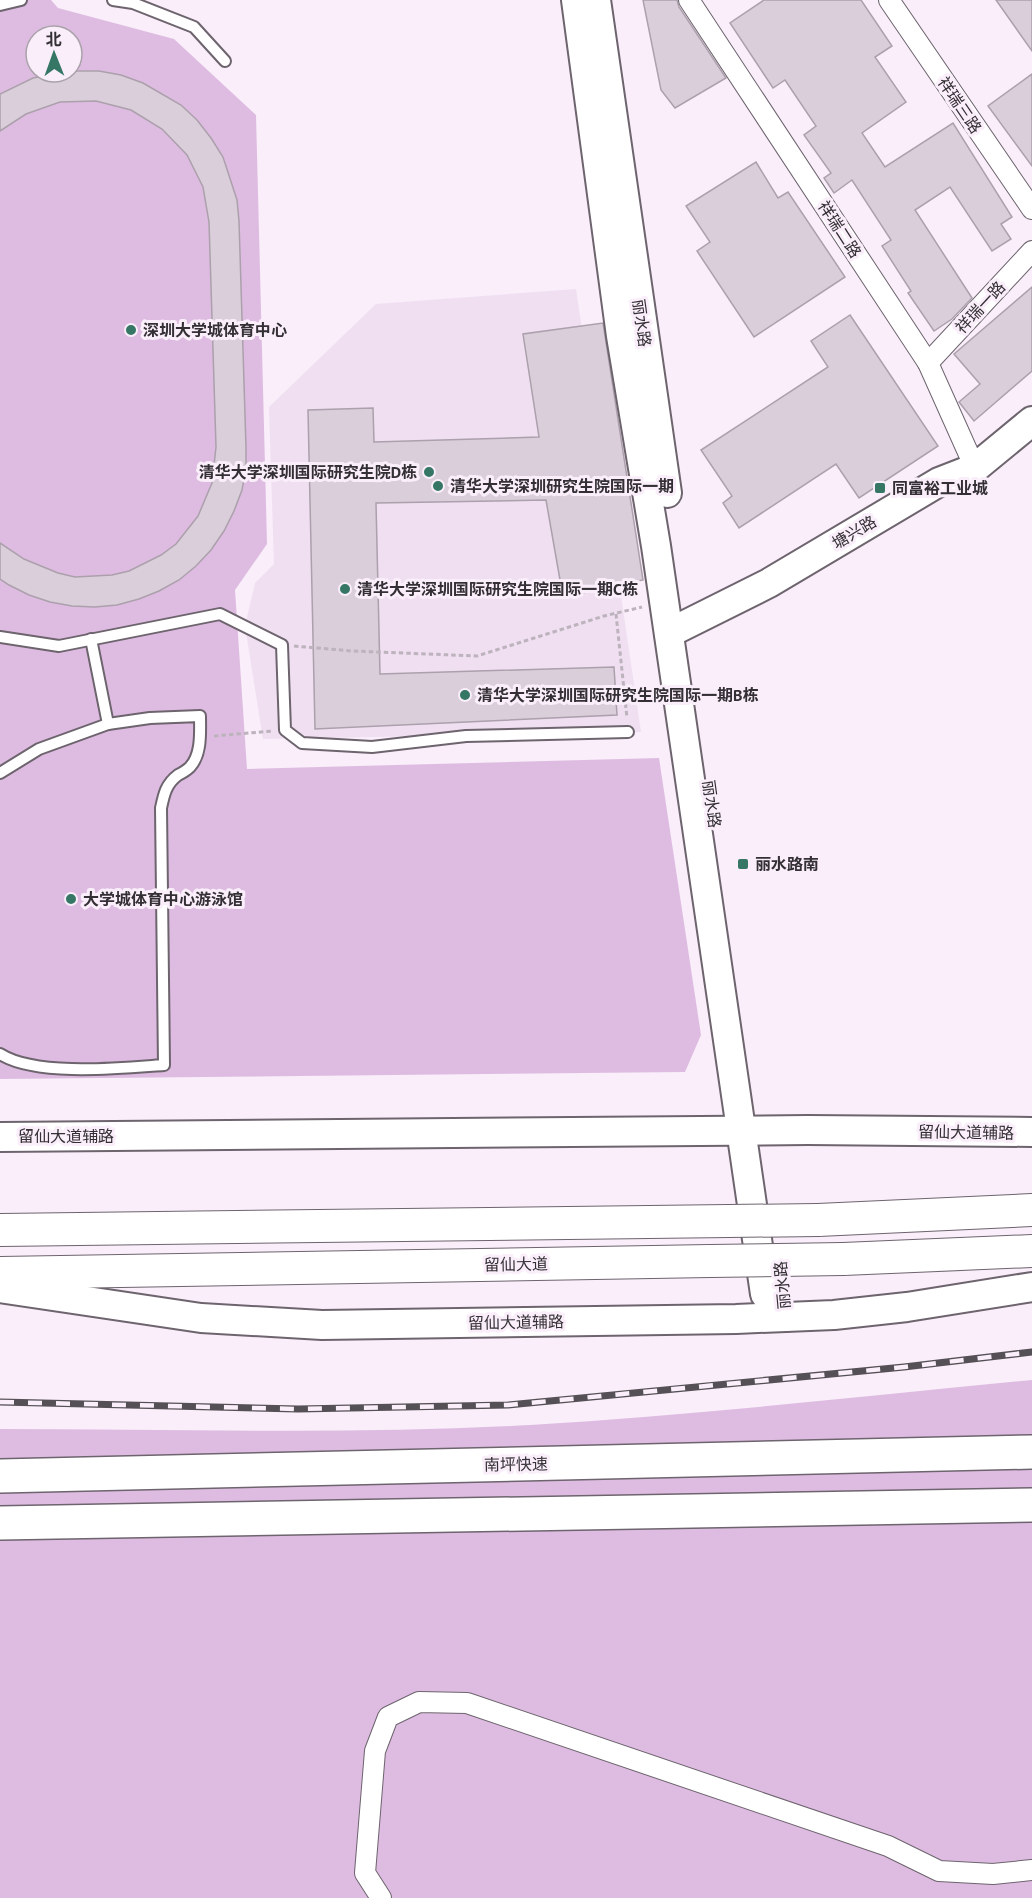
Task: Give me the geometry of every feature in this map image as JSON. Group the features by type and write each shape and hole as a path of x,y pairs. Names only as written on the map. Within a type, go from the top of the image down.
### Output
{"highway":[{"name":"南坪快速","path":"0,1476 1032,1452"},
{"path":"0,1523 1032,1505"}],"main road":[{"name":"丽水路","path":"576,0 621,336 665,602 677,629"},
{"name":"丽水路","path":"596,0 677,629 749,1123 765,1294 785,1317"},
{"name":"塘兴路","path":"677,629 769,583 939,482 975,468 1032,421"},
{"name":"留仙大道辅路","path":"0,1137 749,1123 807,1116 1032,1115"},
{"name":"留仙大道辅路","path":"0,1121 749,1123 1032,1132"},
{"path":"0,1230 818,1220 1032,1210"},
{"name":"留仙大道","path":"0,1273 843,1259 1032,1251"},
{"name":"留仙大道辅路","path":"0,1288 201,1318 322,1325 785,1317 872,1312 1032,1287"}],"street":[{"name":"祥瑞二路","path":"689,0 928,363 975,468"},
{"name":"祥瑞三路","path":"889,0 1032,210"},
{"name":"祥瑞一路","path":"928,363 1032,251"},
{"path":"381,1898 365,1873 375,1751 388,1717 419,1702 467,1703 888,1846 939,1871 993,1874 1032,1870"}],"lane":[{"path":"0,5 21,0"},
{"path":"113,0 132,3 194,27 225,61"},
{"path":"0,637 59,645 220,614 282,645 285,730 302,743 372,747 466,736 628,732"},
{"path":"91,639 108,723"},
{"path":"0,773 39,749 108,723 200,716 197,754 191,766 175,777 165,790 161,808 164,1065 91,1069 50,1068 8,1059 0,1054"}],"path":[{"path":"282,645 352,651 477,656 616,614 665,602"},
{"path":"616,614 628,732"},
{"path":"200,737 285,730"}],"shaded area":[{"name":"深圳大学城体育中心","path":"0,0 51,0 58,8 174,39 256,115 267,544 235,590 247,769 659,758 701,1035 685,1072 0,1079"},
{"name":"清华大学深圳研究生院国际一期","path":"576,289 641,732 263,739 245,626 255,583 274,564 269,407 376,304"},
{"path":"1032,1380 1032,1898 0,1898 0,1429 331,1431 530,1425 719,1411"}],"building":[{"path":"643,0 677,0 679,7 726,78 675,108 661,90"},
{"path":"764,0 861,0 892,46 875,57 906,102 862,133 885,167 953,123 1012,217 1001,224 1011,239 992,251 950,187 915,210 972,298 952,319 934,331 908,293 911,291 882,246 891,240 852,180 834,193 824,178 831,173 804,135 816,126 785,80 773,88 730,23"},
{"path":"996,0 1032,0 1032,51"},
{"path":"84,71 121,75 143,83 181,105 197,120 223,157 237,200 246,447 246,468 242,490 224,531 196,566 179,580 159,591 117,605 72,606 50,602 9,585 0,579 0,543 24,559 58,573 75,577 112,575 129,571 161,555 176,544 198,516 212,483 216,447 209,222 203,187 187,155 162,129 131,110 96,101 60,102 26,114 0,131 0,94 24,82 84,84"},
{"path":"1032,74 1032,166 988,106"},
{"path":"756,162 778,198 788,192 845,277 754,337 697,251 710,242 686,206"},
{"path":"1032,287 1032,371 974,421 959,402 980,384 954,354"},
{"path":"850,315 938,446 859,498 836,464 739,528 723,503 732,496 701,450 828,367 811,341"},
{"path":"603,323 643,580 563,597 546,500 376,503 380,674 614,667 617,715 315,729 308,410 373,408 374,442 539,437 523,334"}],"railway":[{"path":"0,1402 298,1409 508,1405 904,1367 1032,1352"}],"place":[{"name":"深圳大学城体育中心","path":"131,330"},
{"name":"清华大学深圳国际研究生院D栋","path":"429,472"},
{"name":"清华大学深圳研究生院国际一期","path":"438,486"},
{"name":"同富裕工业城","path":"880,488"},
{"name":"清华大学深圳国际研究生院国际一期C栋","path":"345,589"},
{"name":"清华大学深圳国际研究生院国际一期B栋","path":"465,695"},
{"name":"丽水路南","path":"743,864"},
{"name":"大学城体育中心游泳馆","path":"71,899"}]}
